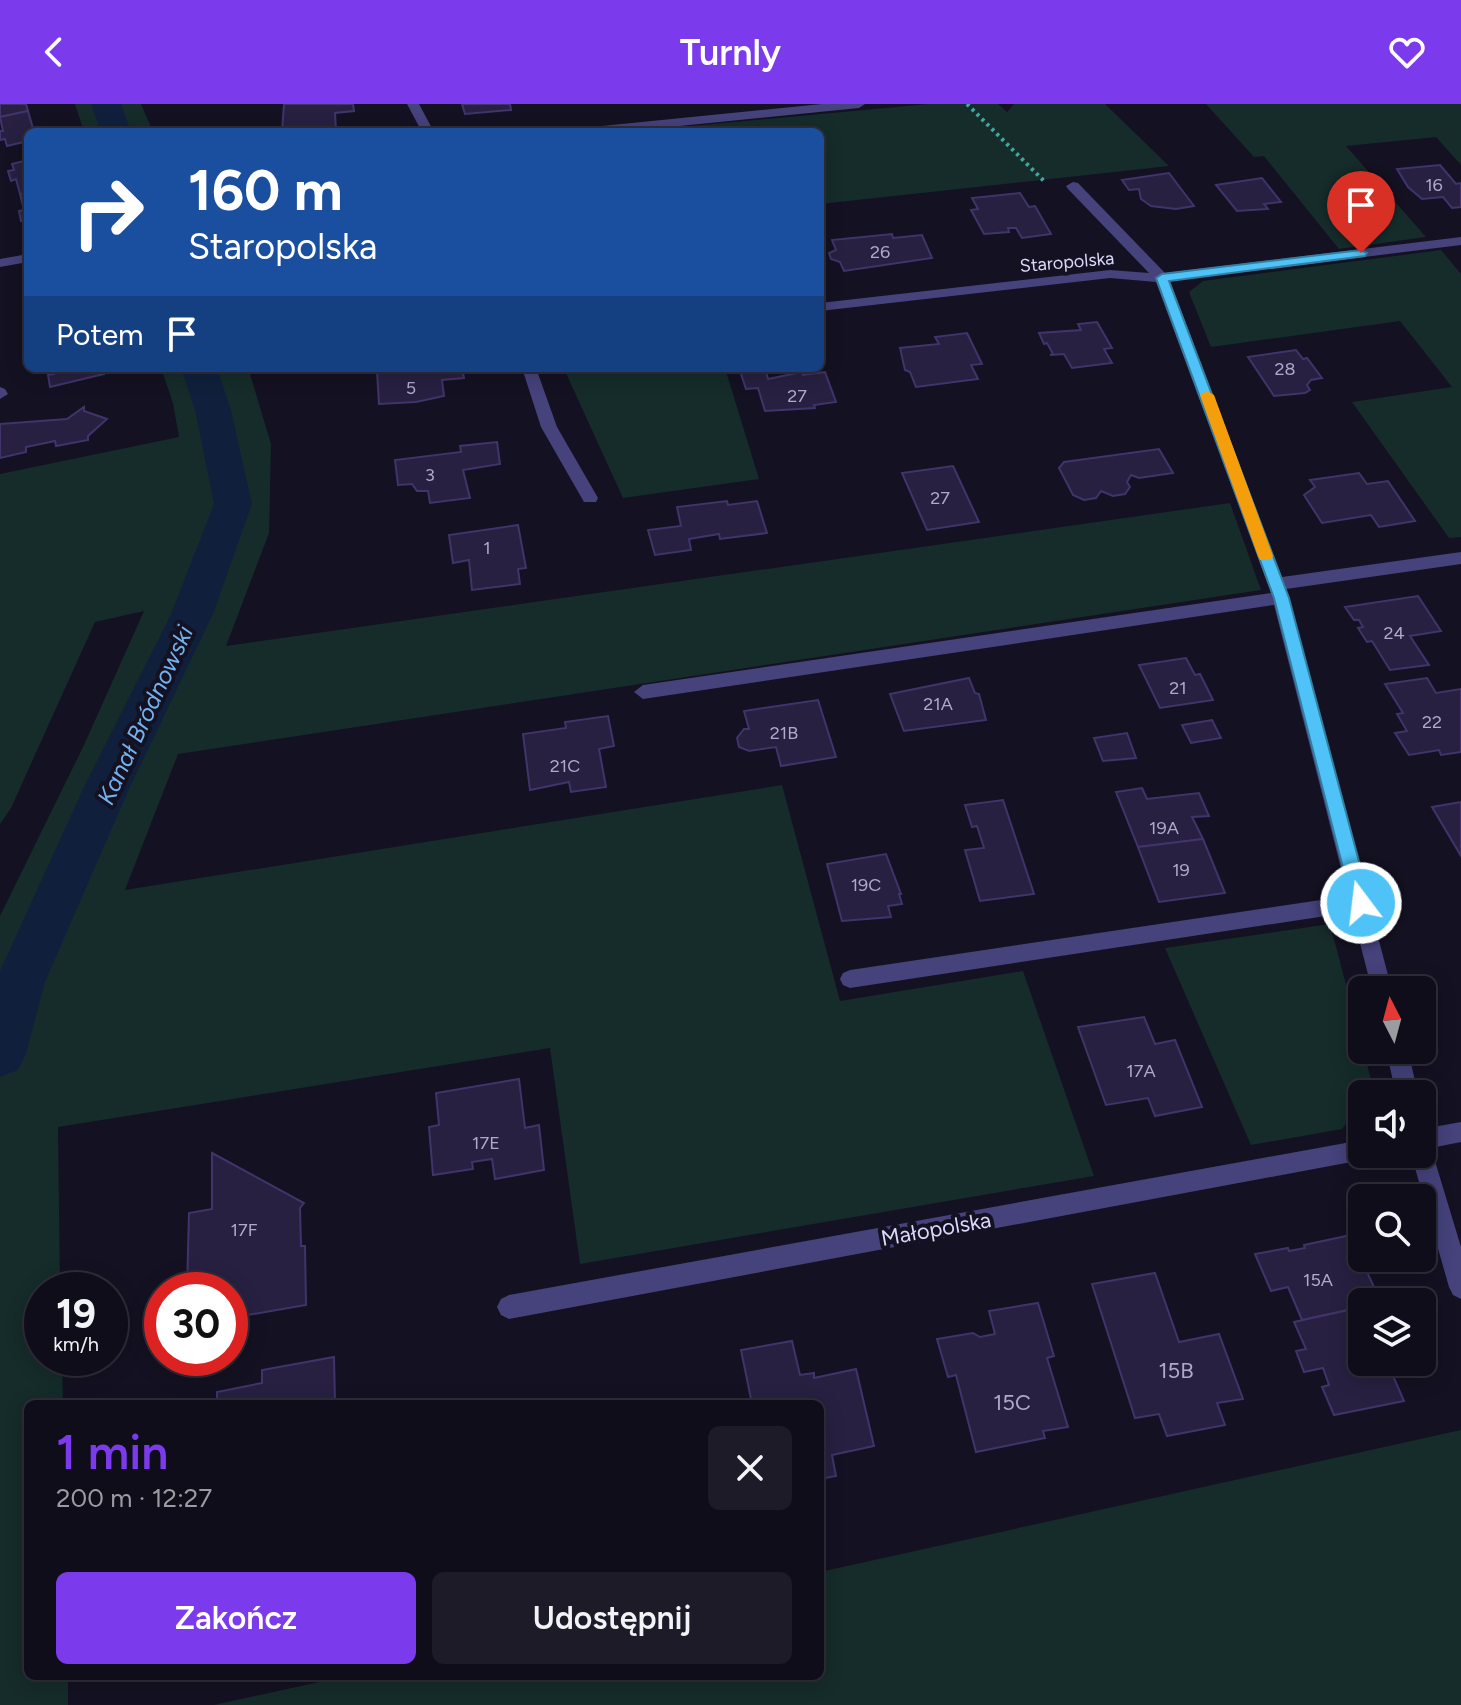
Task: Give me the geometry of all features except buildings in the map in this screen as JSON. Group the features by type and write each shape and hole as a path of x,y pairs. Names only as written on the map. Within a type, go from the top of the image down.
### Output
{"street":[{"path":"413,104 426,128"},
{"path":"622,128 859,104"},
{"path":"1073,186 1162,278 1279,591 1379,976"},
{"name":"Staropolska","path":"824,307 1110,274 1162,278 1461,241"},
{"path":"0,263 24,259"},
{"path":"530,372 549,427 590,498"},
{"path":"643,692 1279,591 1461,558"},
{"path":"850,979 1316,907 1361,903"},
{"path":"1436,1136 1461,1132"},
{"name":"Małopolska","path":"509,1307 1348,1153"},
{"path":"1427,1168 1461,1287"}],"path":[{"path":"967,104 1032,172 1047,183 1073,186"}],"green space":[{"path":"75,104 141,104 151,128 83,128"},
{"path":"929,104 998,104 1007,112 1014,104 1105,104 1169,166 824,204 824,128 670,128"},
{"path":"1206,104 1461,104 1461,165 1436,137 1346,146 1426,237 1339,249 1264,156 1254,157"},
{"path":"1441,250 1461,274 1461,537 1449,538 1352,402 1452,387 1400,321 1211,347 1189,292 1203,281"},
{"path":"162,372 267,372 250,374 271,444 269,533 226,646 1230,503 1261,590 178,754 125,890 782,785 840,1001 1023,971 1094,1176 580,1264 550,1048 58,1127 60,1272 24,1272 24,1376 62,1376 63,1400 24,1400 24,1680 68,1680 68,1705 0,1705 0,916 84,745 144,611 95,622 11,808 0,824 0,474 179,437 173,403"},
{"path":"565,372 726,372 759,479 623,498"},
{"path":"1330,924 1348,992 1348,1064 1367,1064 1371,1080 1348,1080 1348,1121 1342,1129 1251,1145 1165,948"},
{"path":"1461,1430 1461,1705 214,1705 329,1680 824,1680 824,1571"}],"waterway":[{"name":"Kanał Bródnowski","path":"106,104 115,128"},
{"name":"Kanał Bródnowski","path":"0,1054 20,982 106,789 192,614 233,504 213,410 200,372"}],"slow traffic":[{"path":"1207,395 1265,556"}],"route":[{"path":"1361,253 1162,278 1281,598 1361,903"}]}
